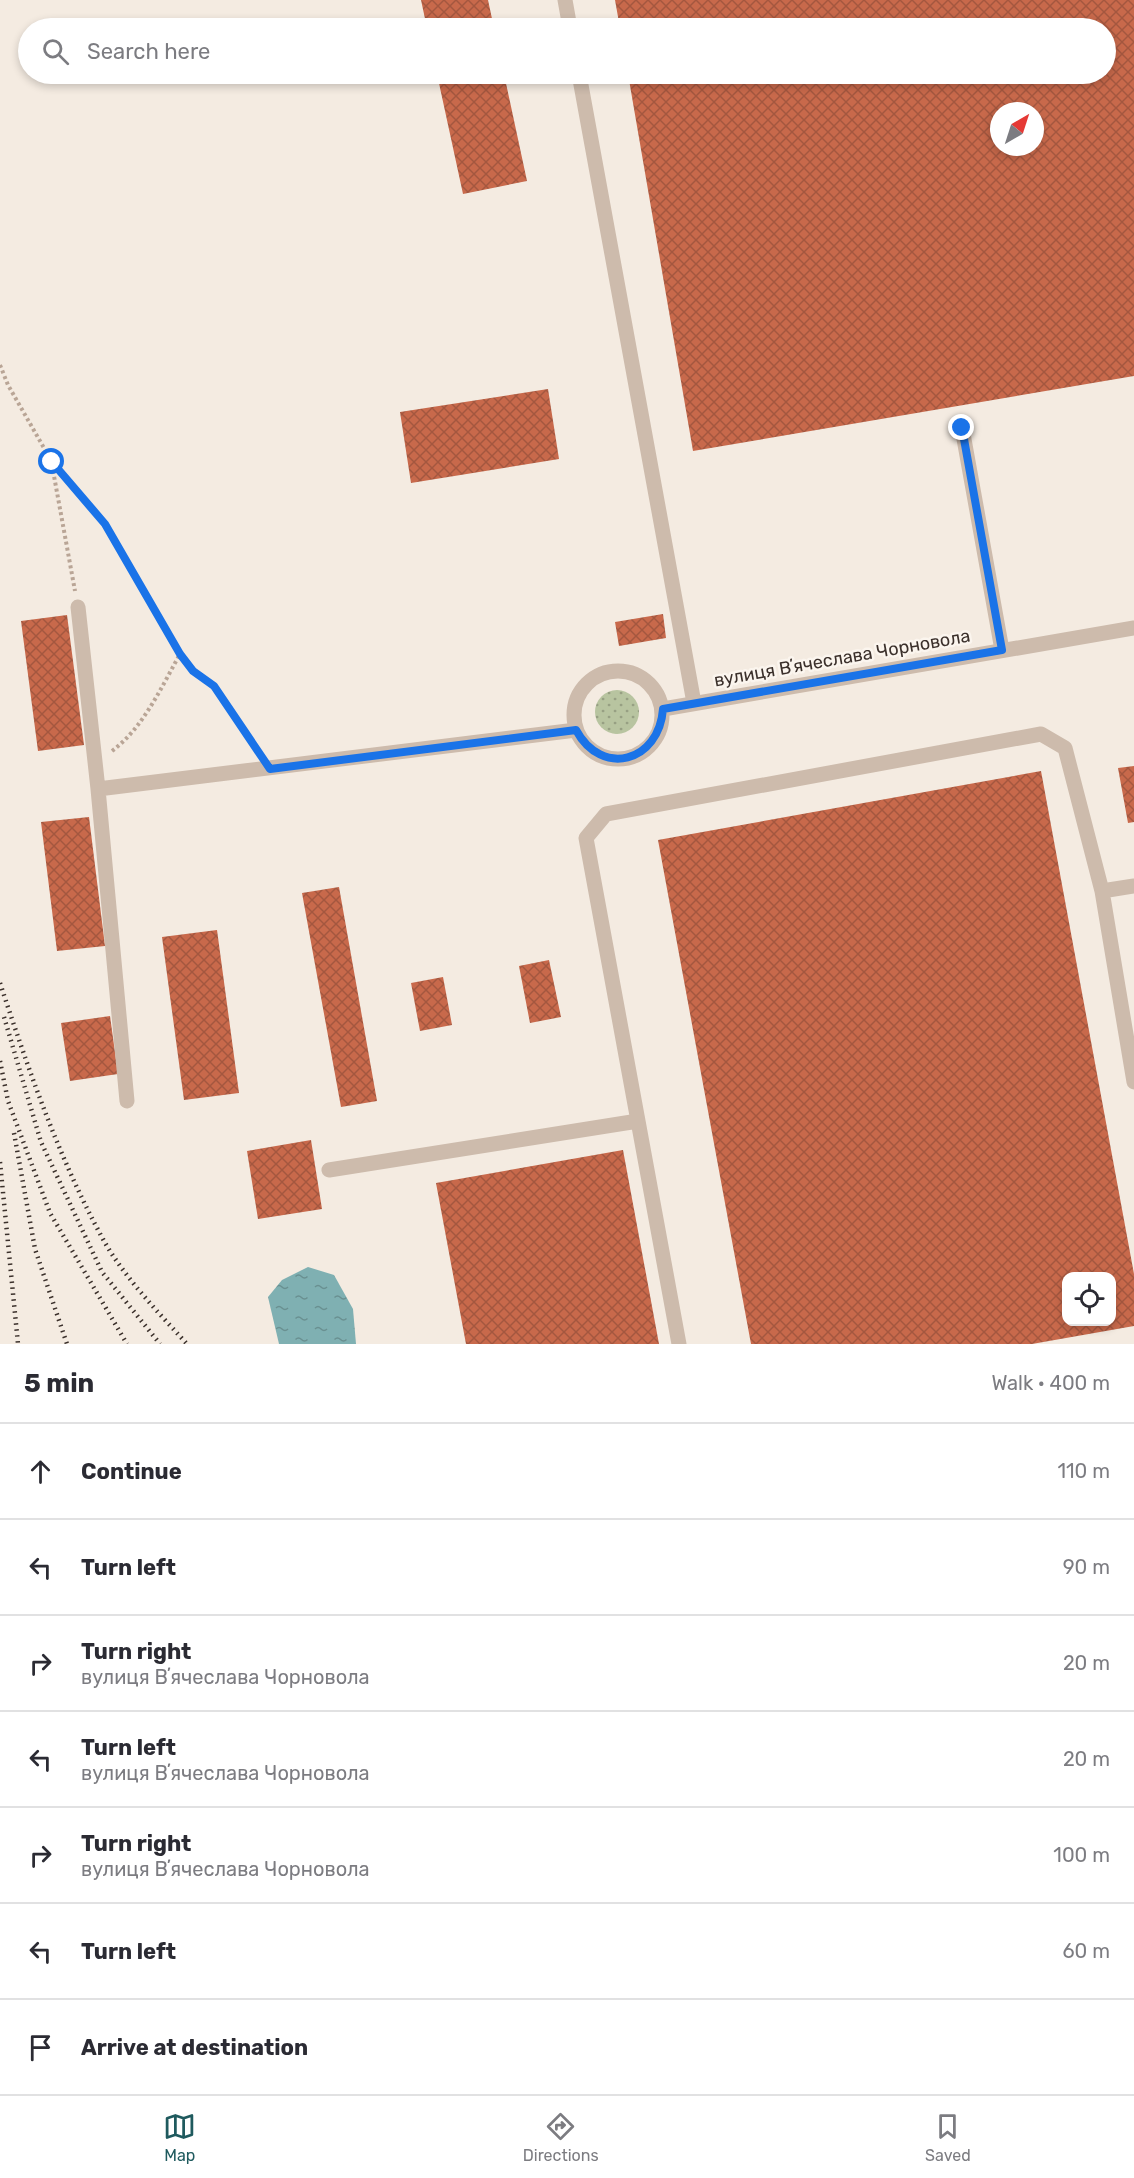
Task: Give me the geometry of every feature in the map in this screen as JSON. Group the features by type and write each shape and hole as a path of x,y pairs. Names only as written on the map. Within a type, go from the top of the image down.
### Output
{"street":[{"path":"565,0 568,18"},
{"path":"581,84 694,703"},
{"path":"962,428 1002,650"},
{"path":"78,607 98,789 127,1101"},
{"name":"вулиця Вʼячеслава Чорновола","path":"663,709 1134,628"},
{"path":"621,671 635,674 647,682 663,709 657,736 648,747 636,755 622,759 607,758 594,752 583,742 576,730 574,715 579,694 593,678 606,672 621,671"},
{"path":"98,789 576,730"},
{"path":"679,1344 586,838 606,814 1041,734 1065,748 1102,891 1134,1082"},
{"path":"1102,891 1134,886"},
{"path":"329,1170 638,1121"}],"path":[{"path":"0,365 8,385 52,462 105,524 180,654 193,671 214,686 270,769"},
{"path":"52,462 78,607"},
{"path":"95,763 126,740 156,698 180,654"}],"green space":[{"path":"617,690 632,697 639,712 632,727 617,734 602,727 595,712 602,697"}],"water":[{"path":"308,1267 334,1275 353,1309 356,1344 279,1344 268,1297 282,1280"}],"building":[{"path":"421,0 488,0 492,18 425,18"},
{"path":"615,0 1134,0 1134,376 693,451 630,84 1116,84 1116,18 618,18"},
{"path":"439,84 506,84 527,181 463,194"},
{"path":"548,389 559,459 411,483 400,412"},
{"path":"663,614 666,638 619,646 615,622"},
{"path":"67,615 84,745 38,751 21,621"},
{"path":"1134,766 1134,822 1128,823 1118,768"},
{"path":"1041,771 1134,1274 1134,1326 1032,1344 751,1344 658,840"},
{"path":"89,817 105,946 57,951 41,822"},
{"path":"339,887 377,1101 341,1107 302,893"},
{"path":"217,930 239,1093 184,1100 162,937"},
{"path":"549,960 561,1017 530,1023 519,966"},
{"path":"443,977 452,1025 420,1031 411,983"},
{"path":"110,1016 118,1074 70,1081 61,1023"},
{"path":"311,1140 322,1209 258,1219 247,1151"},
{"path":"623,1150 659,1344 466,1344 436,1183"}],"railway":[{"path":"0,983 59,1147 104,1241 142,1294 187,1344"},
{"path":"4,1017 41,1142 102,1272 160,1344"},
{"path":"0,1061 8,1101 50,1213 127,1344"},
{"path":"14,1133 35,1249 67,1344"},
{"path":"0,1162 18,1344"}],"route":[{"path":"52,462 105,524 180,654 193,671 214,686 270,769 576,730 583,742 594,752 607,758 622,759 636,755 648,747 657,736 663,709 1002,650 962,428"}]}
